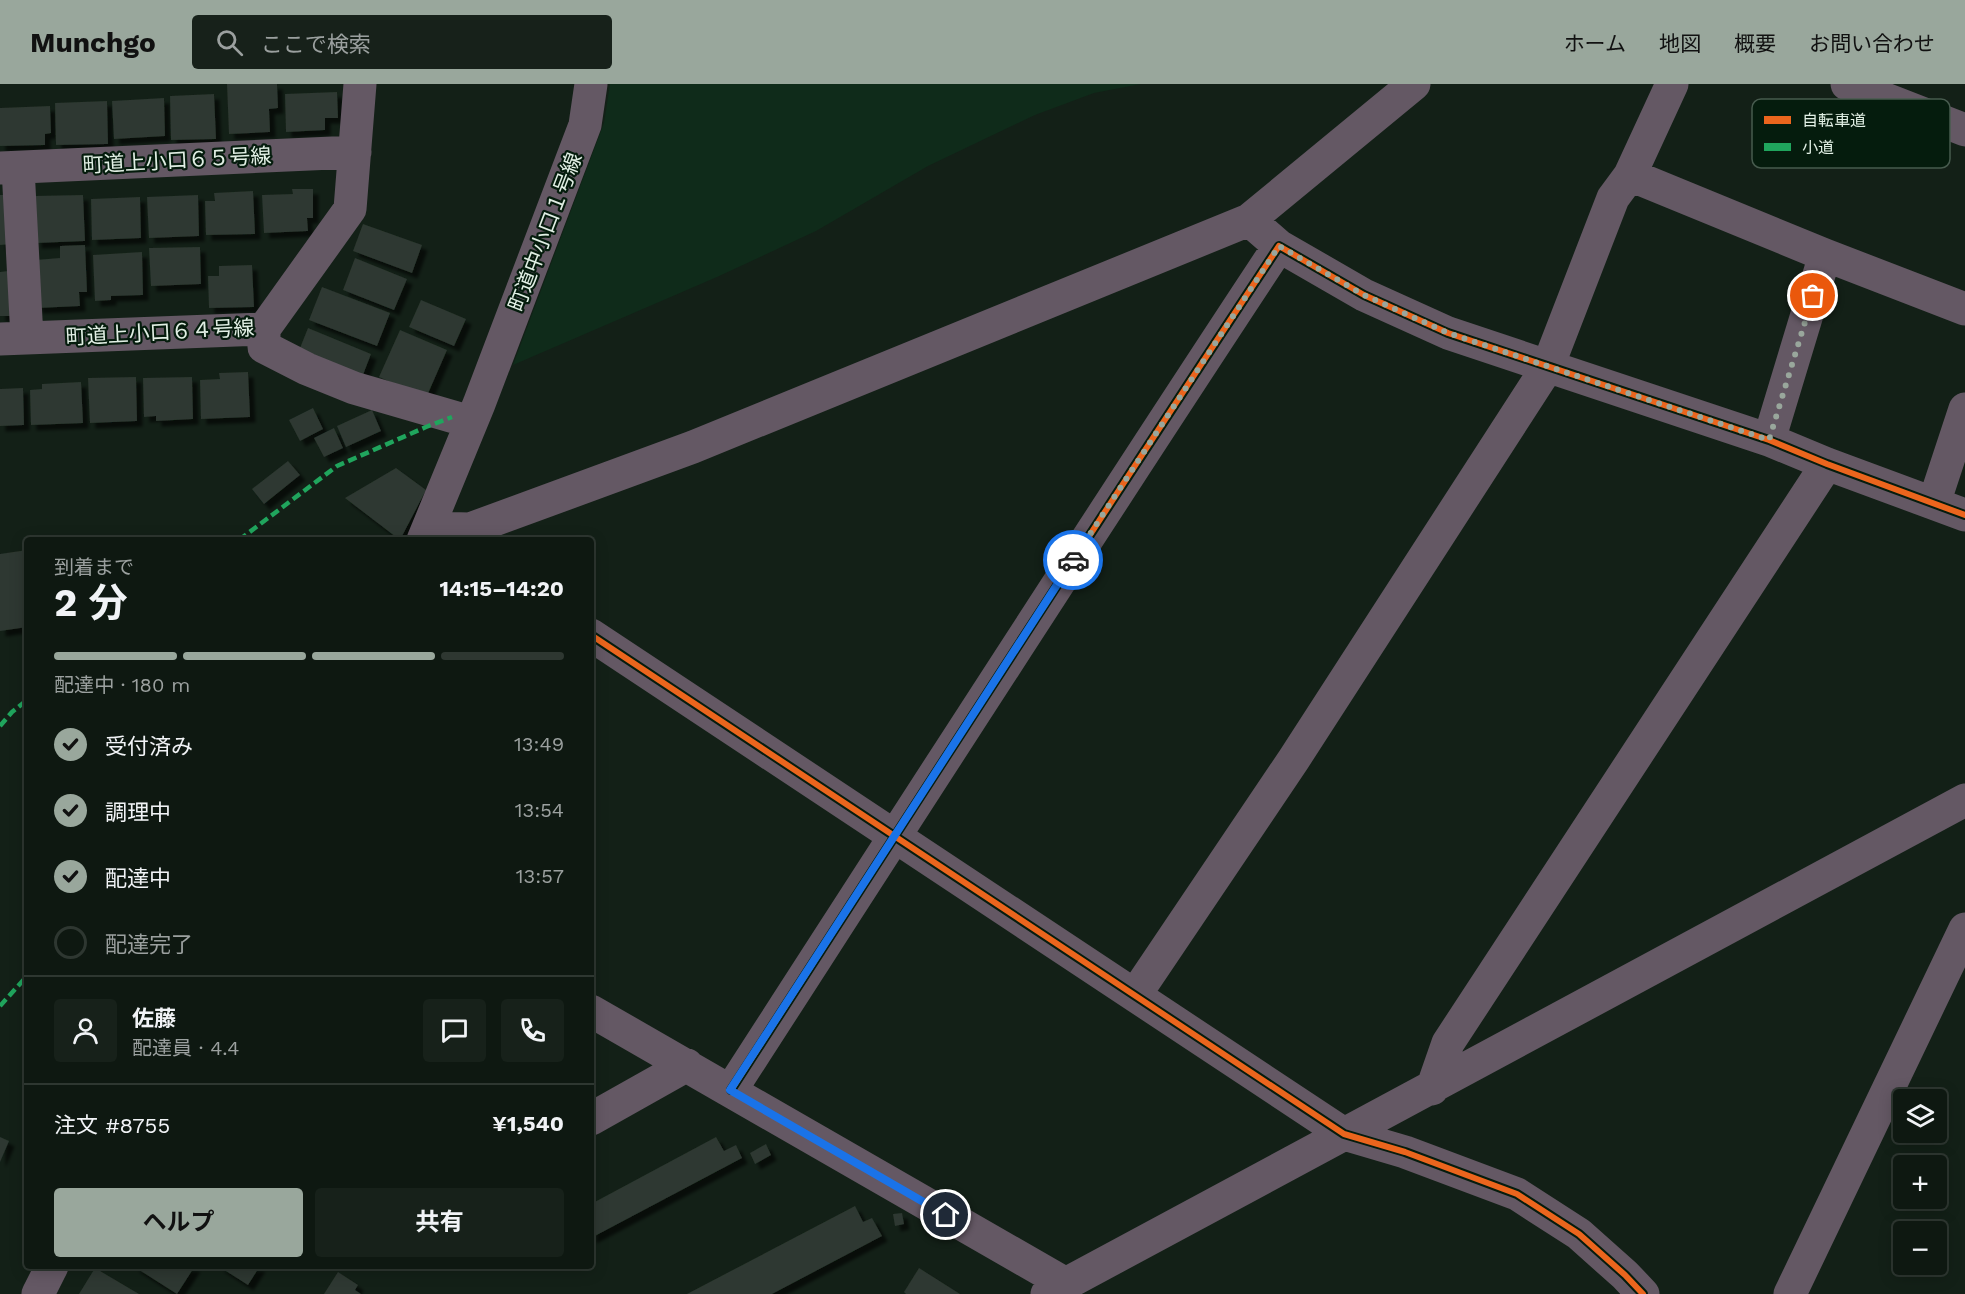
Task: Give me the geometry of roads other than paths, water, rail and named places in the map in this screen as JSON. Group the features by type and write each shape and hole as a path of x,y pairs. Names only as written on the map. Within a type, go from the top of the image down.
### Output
{"street":[{"name":"町道上小口６４号線","path":"13,339 264,329 350,209 360,84"},
{"name":"町道中小口１号線","path":"433,536 480,402 585,125 591,84"},
{"path":"433,536 470,529 693,447 1249,220 1414,84"},
{"path":"1135,995 1294,759 1548,366 1613,198 1630,175 1671,84"},
{"path":"1847,84 1885,99"},
{"path":"1950,124 1965,130"},
{"name":"町道上小口６５号線","path":"9,168 355,152"},
{"path":"9,168 13,339"},
{"path":"1630,175 1825,255 1965,309"},
{"path":"1249,220 1279,246 1364,295 1448,333 1769,440 1965,515"},
{"path":"730,1090 1019,646 1110,501 1279,246"},
{"path":"1769,440 1825,255"},
{"path":"264,329 264,347 307,369 354,388 432,412 480,402"},
{"path":"1934,504 1965,409"},
{"path":"1432,1089 1448,1043 1827,464"},
{"path":"594,637 1344,1134 1406,1152 1517,1194 1579,1234 1625,1275 1642,1294"},
{"path":"594,1013 730,1090 1057,1289 1965,800"},
{"path":"1790,1294 1965,929"},
{"path":"594,1117 687,1065"},
{"path":"38,1294 50,1269"}]}
